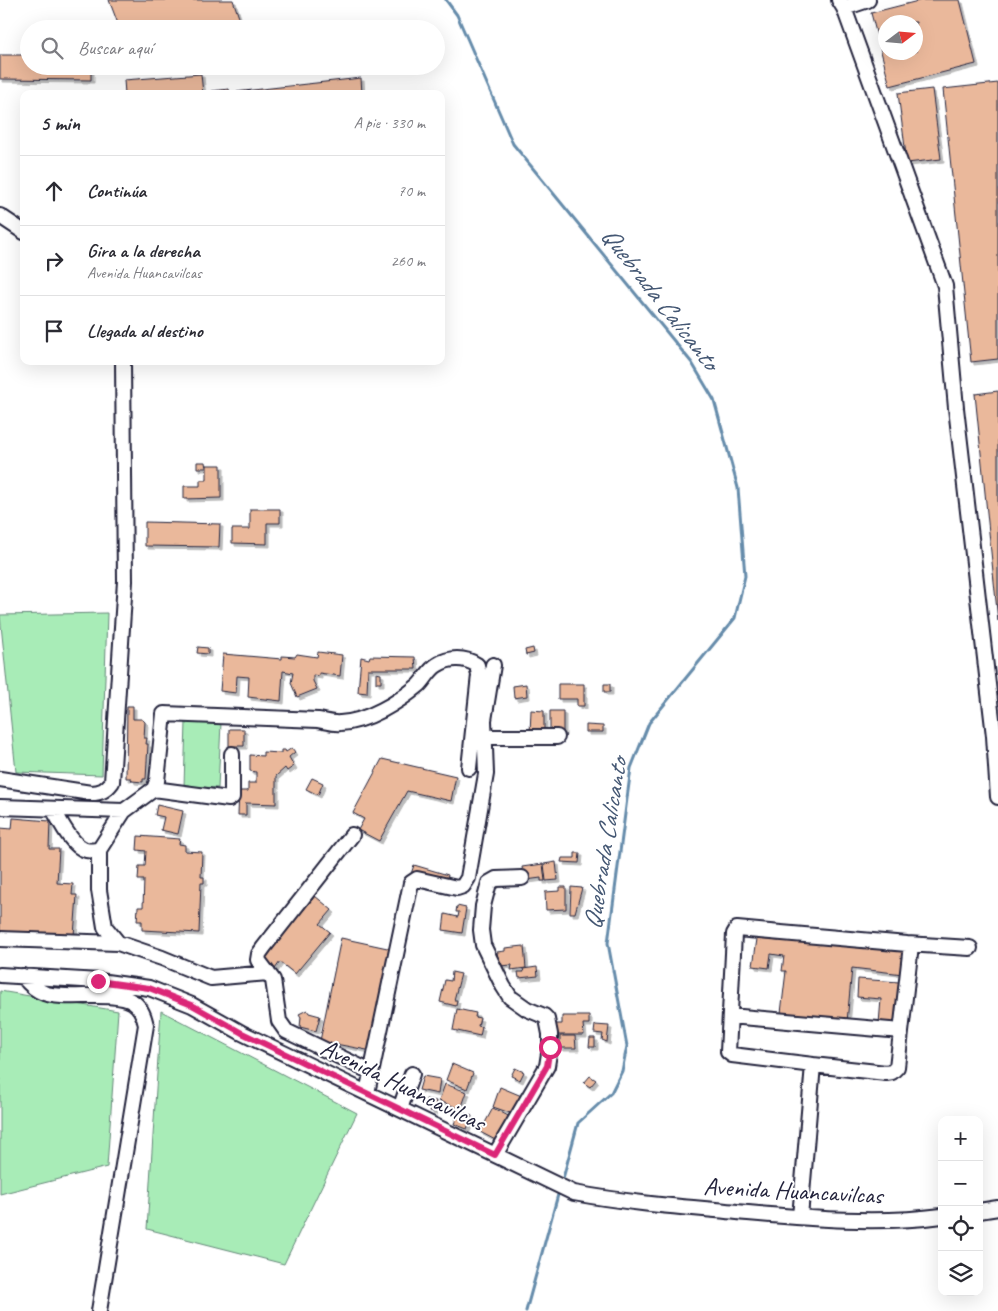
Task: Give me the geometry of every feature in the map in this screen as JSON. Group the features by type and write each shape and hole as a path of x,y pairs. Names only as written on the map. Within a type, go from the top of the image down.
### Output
{"street":[{"path":"868,0 842,4 945,286 956,408 994,736 998,798"},
{"path":"0,216 20,229"},
{"path":"0,780 91,793 98,793 107,789 112,782 125,581 123,365"},
{"path":"118,944 105,927 99,890 99,850 124,810 154,789 157,781 164,714 318,720 338,724 352,722 365,718 404,698 425,679 435,666 454,659 470,660 477,665 479,670 469,768"},
{"path":"367,1092 411,883 417,879 458,888 466,882 486,774 484,720 492,665"},
{"path":"484,737 557,737"},
{"path":"154,789 229,799 232,797 232,754"},
{"path":"0,808 124,810"},
{"path":"53,809 75,844 86,850 99,850"},
{"path":"352,835 259,954 258,960 268,972 274,986 278,1020 286,1031 371,1072"},
{"path":"495,1155 547,1066 550,1047 547,1019 542,1013 527,1009 510,997 483,945 481,930 483,906 489,883 496,879 522,878"},
{"path":"911,945 897,1067 892,1072 813,1065 730,1054 728,1052 734,934 737,929 911,945 970,948"},
{"path":"0,939 118,944 162,958 210,978 268,972"},
{"name":"Avenida Huancavilcas","path":"0,975 98,981 149,988 192,1005 242,1033 574,1193 618,1200 800,1217 849,1220 920,1219 938,1217"},
{"path":"23,976 30,985 46,994 109,997 132,1001 144,1014 146,1025 99,1311"},
{"path":"730,1016 901,1031"},
{"path":"800,1217 813,1065"},
{"path":"400,1109 412,1074"},
{"path":"983,1210 998,1208"}],"green space":[{"path":"107,613 102,775 16,772 0,615"},
{"path":"186,722 221,723 218,788 184,786"},
{"path":"0,991 118,1011 107,1167 0,1194"},
{"path":"161,1011 357,1113 284,1264 147,1229"}],"building":[{"path":"109,0 233,0 240,20 117,20"},
{"path":"922,0 960,0 976,64 890,86 883,60 923,60 923,15 878,15 878,40 871,13"},
{"path":"0,55 20,55 20,75 91,75 91,80 0,79"},
{"path":"201,75 203,90 125,90 124,80"},
{"path":"361,78 362,90 253,90"},
{"path":"998,83 998,359 971,362 943,89"},
{"path":"932,89 941,159 907,163 898,93"},
{"path":"998,391 998,621 975,394"},
{"path":"197,462 205,462 206,468 197,468"},
{"path":"207,465 221,465 221,498 184,499 184,486 200,486 200,480 207,480"},
{"path":"250,509 280,509 280,523 267,523 267,544 232,543 232,529 250,529"},
{"path":"145,522 220,524 219,547 145,546"},
{"path":"198,647 208,648 208,654 197,653"},
{"path":"533,648 534,653 526,655 525,650"},
{"path":"318,652 342,655 340,676 319,673 319,676 313,675 313,681 317,689 297,697 291,683 293,673 283,671 281,701 248,697 249,677 237,676 236,693 220,691 223,654 282,659 282,656 295,657 297,654 317,657"},
{"path":"370,656 415,657 416,669 368,669 367,693 358,692 361,657 369,659"},
{"path":"376,673 381,674 381,683 376,683"},
{"path":"526,684 527,696 514,698 513,686"},
{"path":"558,684 584,684 584,706 577,706 577,699 558,699"},
{"path":"604,684 610,684 610,692 604,692"},
{"path":"127,706 133,706 133,719 142,719 145,722 144,738 147,738 146,744 148,744 146,779 143,779 143,782 132,781 131,778 126,778"},
{"path":"531,710 544,711 544,734 530,734"},
{"path":"550,711 563,711 563,733 550,733"},
{"path":"586,725 603,726 603,732 586,732"},
{"path":"229,729 244,729 244,746 229,746"},
{"path":"292,748 295,752 289,757 294,766 287,771 285,768 276,776 276,804 246,803 246,815 238,815 239,791 248,791 248,783 256,783 256,772 250,771 250,755 263,756 263,752 281,753 281,750 286,752"},
{"path":"382,759 456,776 451,801 407,791 379,841 358,830 364,819 353,813"},
{"path":"312,778 323,783 318,795 306,789"},
{"path":"157,805 183,811 178,834 161,830 164,817 155,815"},
{"path":"13,818 50,821 49,849 59,849 57,883 73,884 72,895 77,895 74,936 0,931 0,828 12,829"},
{"path":"138,836 180,839 179,844 185,845 185,851 202,852 201,877 204,877 204,883 201,883 199,933 142,930 142,921 137,921 138,907 143,907 144,880 138,880 139,866 145,866 146,851 137,850"},
{"path":"575,853 580,853 579,863 561,862 562,858 575,858"},
{"path":"556,862 558,880 546,881 544,864"},
{"path":"543,864 545,881 541,881 541,878 526,880 522,867"},
{"path":"414,865 448,875 446,884 411,874"},
{"path":"560,887 566,887 566,909 546,910 545,892 560,891"},
{"path":"571,887 582,888 575,913 570,913"},
{"path":"315,896 332,910 320,924 330,932 295,974 280,962 275,969 263,959"},
{"path":"457,906 466,908 462,933 443,930 445,914 458,917 459,912 456,912"},
{"path":"780,936 906,952 903,974 852,968 847,1022 781,1013 786,971 782,971 784,956 771,954 769,968 753,966 757,939 779,941"},
{"path":"341,938 392,949 372,1051 320,1041"},
{"path":"524,946 526,968 511,970 512,965 499,966 497,952 505,951 505,948"},
{"path":"537,967 538,976 519,978 518,972 524,972 523,969"},
{"path":"452,972 461,974 454,1000 457,1000 456,1006 440,1002 445,980 451,981"},
{"path":"858,979 899,982 896,1026 879,1024 881,999 857,997"},
{"path":"457,1009 476,1013 475,1017 480,1018 478,1026 482,1027 480,1036 453,1030"},
{"path":"307,1010 309,1013 320,1016 316,1031 300,1027 301,1017 299,1014"},
{"path":"562,1016 589,1016 589,1024 583,1024 584,1035 555,1035 555,1024 562,1024"},
{"path":"595,1025 609,1026 607,1042 602,1040 603,1034 594,1033"},
{"path":"560,1036 575,1036 576,1048 560,1048"},
{"path":"590,1038 595,1038 595,1047 589,1047"},
{"path":"452,1064 473,1073 467,1089 446,1080"},
{"path":"515,1068 524,1072 520,1080 511,1076"},
{"path":"423,1076 440,1079 438,1094 419,1090"},
{"path":"590,1076 596,1080 590,1087 584,1083"},
{"path":"445,1084 467,1092 461,1109 439,1101"},
{"path":"500,1087 524,1097 516,1115 493,1107"},
{"path":"426,1099 436,1101 434,1112 430,1111 431,1106 425,1105"},
{"path":"493,1108 514,1119 501,1143 480,1132"},
{"path":"459,1111 472,1116 467,1129 454,1124"}],"waterway":[{"name":"Quebrada Calicanto","path":"446,0 457,15 513,144 692,363 714,400 738,488 745,576 735,618 649,723 631,768 608,943 627,1046 622,1071 611,1093 578,1123 562,1182"},
{"name":"Quebrada Calicanto","path":"526,1311 559,1191"}],"route":[{"path":"98,981 149,988 192,1005 242,1033 495,1155 538,1084 547,1066 550,1047"}]}
